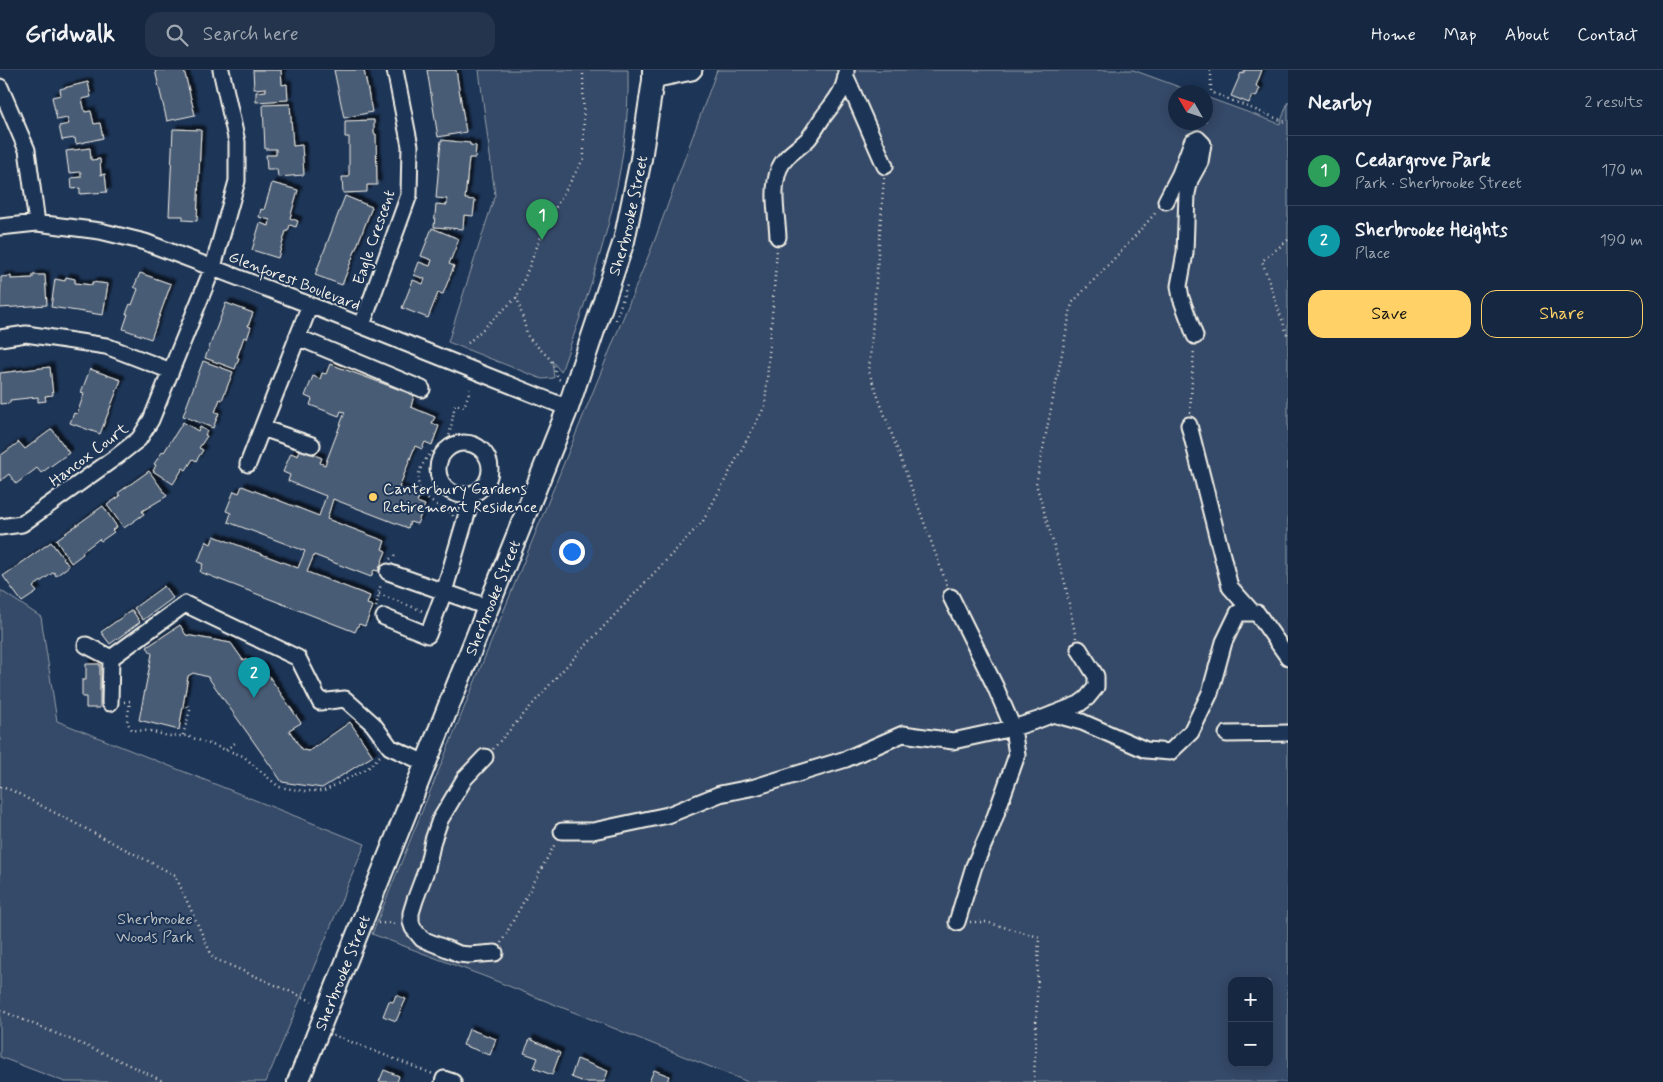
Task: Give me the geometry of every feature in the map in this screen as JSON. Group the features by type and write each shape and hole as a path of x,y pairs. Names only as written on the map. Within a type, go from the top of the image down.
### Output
{"main road":[{"name":"Sherbrooke Street","path":"298,1082 568,408 624,241 641,159 653,75"}],"street":[{"path":"213,267 237,181 237,142 221,70"},
{"name":"Eagle Crescent","path":"362,325 409,196 410,146 395,70"},
{"path":"653,75 692,72 694,70"},
{"path":"846,73 885,166"},
{"path":"778,237 774,196 779,170 784,160 807,140 815,130 843,88 846,73"},
{"path":"0,87 27,150 37,223"},
{"path":"1166,201 1180,174 1192,142 1198,139 1203,144 1203,152 1190,180 1187,193 1185,253 1179,286 1181,298 1195,336"},
{"name":"Glenforest Boulevard","path":"0,227 37,223 100,231 145,242 362,325 568,408"},
{"name":"Hancox Court","path":"0,527 22,524 139,439 151,420 213,267"},
{"path":"248,464 310,305"},
{"path":"0,338 26,334 106,346 171,370"},
{"path":"298,337 422,389"},
{"path":"1189,425 1230,587 1253,613"},
{"path":"262,428 312,445"},
{"path":"379,615 428,635 438,590 473,493"},
{"path":"386,570 487,607"},
{"path":"951,597 995,686 1013,728 1017,756 991,828 974,866 957,922"},
{"path":"111,658 185,604 298,658 320,702 345,700 373,724 390,747 425,763"},
{"path":"1053,714 1082,722 1146,750 1170,752 1191,732 1210,693 1224,642 1238,612 1257,613 1288,657"},
{"path":"86,645 111,658"},
{"path":"562,831 593,831 668,815 720,794 755,787 846,759 903,734 953,741 1013,728 1053,714 1079,704 1096,687 1096,676 1079,649"},
{"path":"110,703 111,658"},
{"path":"1227,734 1288,733"},
{"path":"485,757 465,778 440,820 433,840 427,868 411,913 411,922 413,928 422,939 450,950 469,955 495,953"}],"path":[{"path":"468,343 517,297 546,224 584,158 583,70"},
{"path":"1211,70 1211,92 1288,123"},
{"path":"885,166 869,372 951,597"},
{"path":"1079,649 1065,583 1036,484 1072,303 1166,201"},
{"path":"485,757 561,672 703,521 765,406 778,237"},
{"path":"1288,240 1262,261 1288,337"},
{"path":"517,297 528,337 551,360 558,379 575,385"},
{"path":"1189,425 1195,336"},
{"path":"455,519 452,513 429,500 420,490 419,472 437,446 449,438 455,404 464,407 470,389"},
{"path":"379,615 379,594 386,570 395,556"},
{"path":"379,594 423,612 438,590"},
{"path":"110,703 130,701 127,722 132,730 150,731 168,736 183,736 243,756 279,787 304,791 324,791 368,768 390,747"},
{"path":"183,736 190,710 186,704"},
{"path":"226,750 235,743"},
{"path":"0,787 12,790 175,874 214,958 312,1001"},
{"path":"495,953 562,831"},
{"path":"362,922 403,924 411,922"},
{"path":"957,922 986,922 1039,937 1034,1082"},
{"path":"0,1010 110,1056 165,1082"},
{"path":"319,1029 447,1081"}],"green space":[{"path":"479,70 628,70 624,147 608,224 586,299 561,372 552,361 554,378 542,379 448,342 495,195"},
{"path":"717,70 1133,70 1174,85 1168,85 1168,130 1213,130 1213,100 1280,124 1288,102 1288,1082 748,1082 486,977 372,934 654,242"},
{"name":"Sherbrooke Woods Park","path":"0,590 41,617 57,721 365,844 266,1082 65,1082 0,1057"}],"building":[{"path":"155,70 184,70 195,115 167,121"},
{"path":"253,70 281,70 282,85 287,84 288,100 256,102 256,92 266,91 266,88 254,89"},
{"path":"334,70 364,70 372,112 344,118"},
{"path":"427,70 456,70 466,132 438,137"},
{"path":"1245,70 1262,70 1256,86 1260,88 1256,97 1252,95 1249,103 1231,96 1241,73 1243,74"},
{"path":"88,82 91,97 82,99 85,112 91,111 94,124 100,123 103,138 76,144 75,138 62,140 59,126 69,124 67,118 57,120 52,97 61,95 60,89"},
{"path":"290,104 293,146 302,145 304,175 278,177 277,169 267,169 266,155 276,155 276,149 265,149 263,105"},
{"path":"374,120 377,185 367,185 367,192 343,193 342,177 349,177 349,137 345,137 345,121"},
{"path":"173,129 201,130 197,221 183,220 183,216 169,216"},
{"path":"441,140 470,143 470,145 476,146 475,158 469,158 465,199 475,200 473,216 464,215 463,229 434,227 436,204 447,205 447,199 436,198"},
{"path":"90,148 91,160 100,159 101,175 105,174 107,192 80,194 80,188 72,189 71,178 81,177 81,172 69,173 66,151"},
{"path":"272,183 298,190 290,218 298,221 296,227 290,225 288,231 286,231 278,258 252,250 260,223 269,226 270,220 259,217 261,209 264,210"},
{"path":"345,196 372,207 342,285 315,275"},
{"path":"432,228 459,239 449,264 454,266 443,294 438,293 428,318 402,308 413,280 423,284 425,279 414,275 419,262 430,266 432,260 421,256"},
{"path":"140,273 171,284 151,339 123,329 128,314 126,314 130,304 132,305 138,289 134,287"},
{"path":"33,275 45,275 47,305 0,308 1,277 11,276 11,279 33,278"},
{"path":"66,277 75,279 75,283 92,285 92,282 108,284 103,315 51,307 55,279 65,281"},
{"path":"226,303 253,313 248,326 251,327 247,339 244,337 235,369 205,358"},
{"path":"203,361 233,372 215,412 219,413 213,428 183,416"},
{"name":"Canterbury Gardens Retirement Residence","path":"330,364 414,395 411,407 435,417 432,423 439,426 432,445 425,442 422,449 415,446 399,488 420,496 417,502 425,505 417,524 410,522 408,528 333,499 327,519 385,541 382,549 386,551 378,571 374,570 371,577 314,555 307,572 370,596 367,604 373,606 365,626 359,624 355,632 200,572 203,564 198,562 206,541 211,544 214,536 298,568 305,551 228,522 231,513 226,511 234,491 239,493 242,486 319,516 326,496 288,481 290,475 283,472 291,453 298,456 300,449 322,458 320,463 325,465 345,412 341,411 339,416 310,405 312,399 305,396 313,376 320,379 322,373 326,374"},
{"path":"50,367 53,395 45,396 46,401 38,402 38,397 10,400 10,403 0,404 0,373"},
{"path":"90,369 121,380 100,434 70,423 74,413 77,414 84,394 81,393"},
{"path":"183,422 198,431 200,427 207,431 205,435 207,436 199,448 203,450 196,461 193,459 186,470 183,468 173,484 153,471 156,465 154,464"},
{"path":"52,429 69,453 41,473 37,468 16,484 9,474 0,481 0,456 19,442 25,449"},
{"path":"149,471 167,496 142,511 144,514 124,528 107,505 120,496 118,493"},
{"path":"103,506 117,527 112,530 114,532 101,541 99,539 71,563 56,540"},
{"path":"51,542 69,566 56,576 54,572 33,587 37,592 22,602 3,576"},
{"path":"164,586 173,598 143,620 134,608"},
{"path":"132,610 140,622 110,644 101,632"},
{"path":"180,625 186,635 231,643 243,660 246,659 254,671 262,666 301,723 289,730 302,750 309,751 350,722 373,756 322,788 282,782 208,677 193,673 188,676 179,730 139,720 152,654 147,647"},
{"path":"86,664 100,664 100,708 86,708 86,697 82,697 82,680 86,680"},
{"path":"396,995 406,999 396,1021 383,1016 389,1001 393,1002"},
{"path":"469,1029 496,1039 490,1055 463,1045"},
{"path":"530,1039 560,1053 552,1075 534,1068 538,1058 524,1053"},
{"path":"577,1059 608,1071 604,1082 584,1082 571,1077"},
{"path":"384,1070 399,1076 397,1082 379,1082"},
{"path":"654,1070 669,1076 667,1082 649,1082"}],"place":[{"name":"Cedargrove Park","path":"542,240"},
{"name":"Canterbury Gardens Retirement Residence","path":"373,497"},
{"name":"Sherbrooke Heights","path":"254,698"}]}
